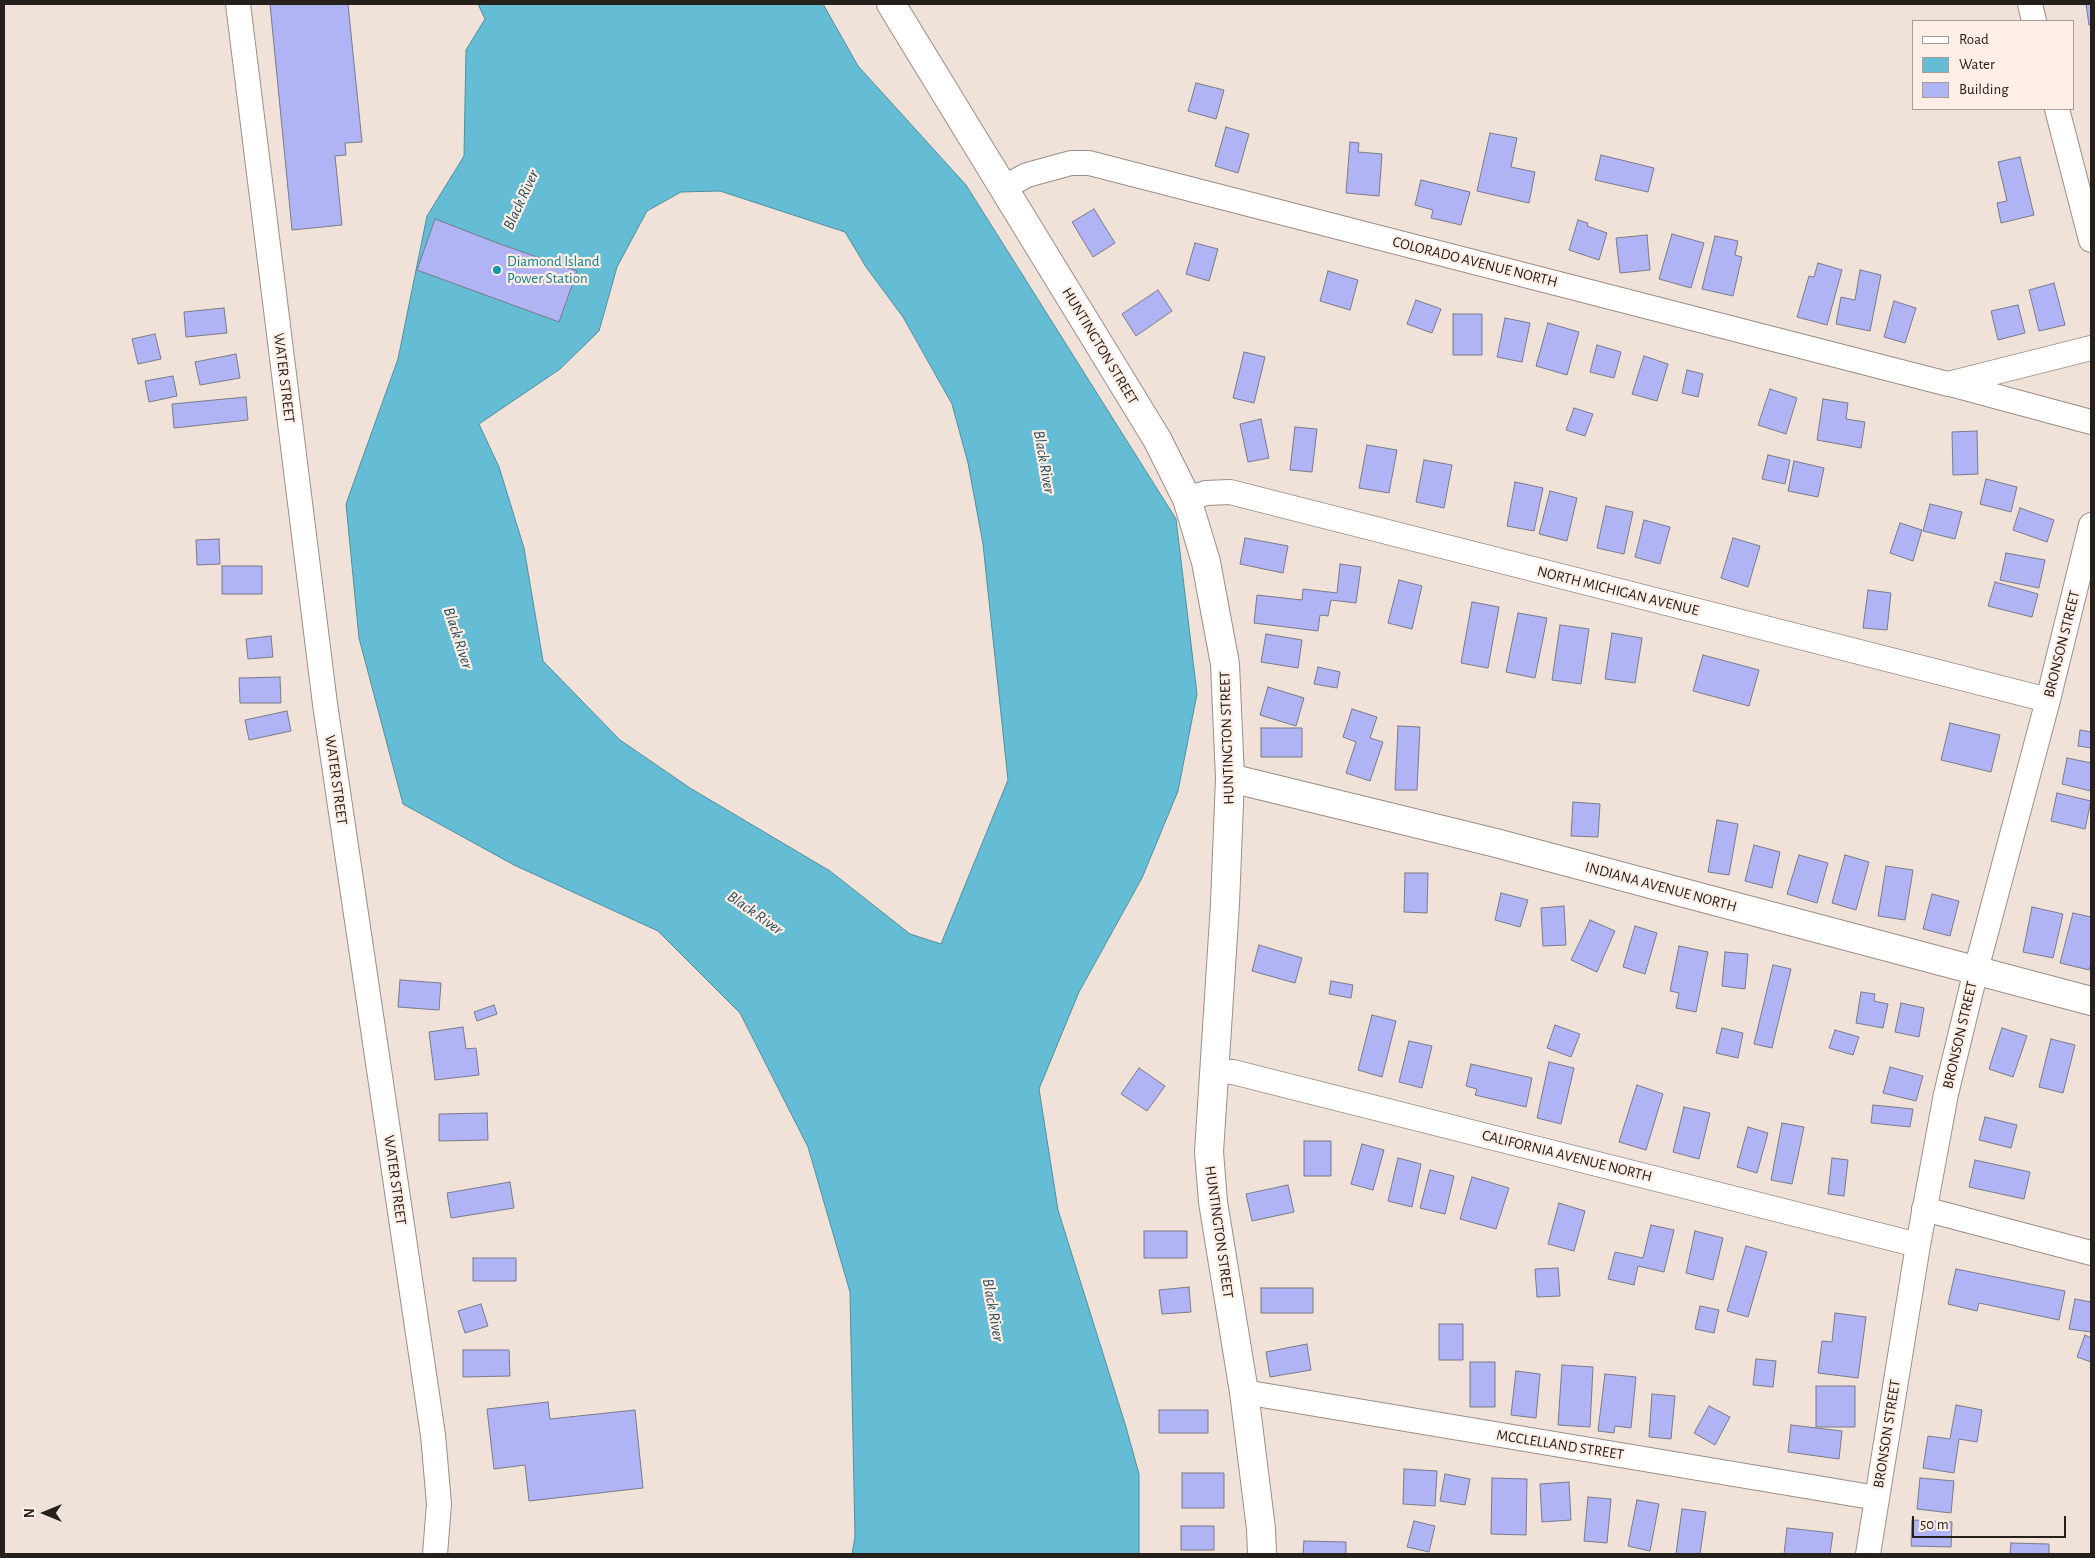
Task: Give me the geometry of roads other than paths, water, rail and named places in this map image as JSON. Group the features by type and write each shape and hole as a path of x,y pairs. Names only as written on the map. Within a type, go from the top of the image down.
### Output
{"street":[{"name":"WATER STREET","path":"238,4 325,704 433,1435 438,1504 435,1554"},
{"name":"HUNTINGTON STREET","path":"891,4 1157,439 1187,499 1206,562 1225,664 1230,778 1225,904 1209,1152 1213,1202 1244,1392 1262,1528 1262,1554"},
{"path":"2030,4 2034,20"},
{"path":"2057,110 2091,240"},
{"name":"COLORADO AVENUE NORTH","path":"1004,188 1027,175 1071,163 1089,163 2091,422"},
{"name":"COLORADO AVENUE NORTH","path":"1948,384 2091,348"},
{"name":"NORTH MICHIGAN AVENUE","path":"1187,499 1206,493 1230,492 2048,700"},
{"name":"BRONSON STREET","path":"1868,1554 1924,1209 1946,1094 1976,970 2048,700 2091,525"},
{"name":"INDIANA AVENUE NORTH","path":"1230,778 1496,843 2091,1000"},
{"name":"CALIFORNIA AVENUE NORTH","path":"1214,1071 1233,1072 1918,1245"},
{"path":"1924,1209 2091,1253"},
{"name":"MCCLELLAND STREET","path":"1244,1392 1877,1498"}],"water":[{"name":"Black River","path":"478,4 823,4 858,66 966,185 1176,519 1197,694 1178,791 1142,878 1079,992 1039,1089 1058,1210 1139,1474 1139,1554 852,1554 855,1537 850,1292 808,1147 740,1013 658,931 514,865 403,804 359,638 346,504 398,359 427,216 464,156 466,50 485,19","holes":["720,191 845,232 866,267 903,317 952,404 968,463 983,544 1008,780 941,944 910,934 830,871 690,788 620,740 543,661 524,548 499,467 479,424 560,369 599,331 617,267 647,211 681,192"]}],"place":[{"name":"Diamond Island Power Station","path":"497,270"}]}
